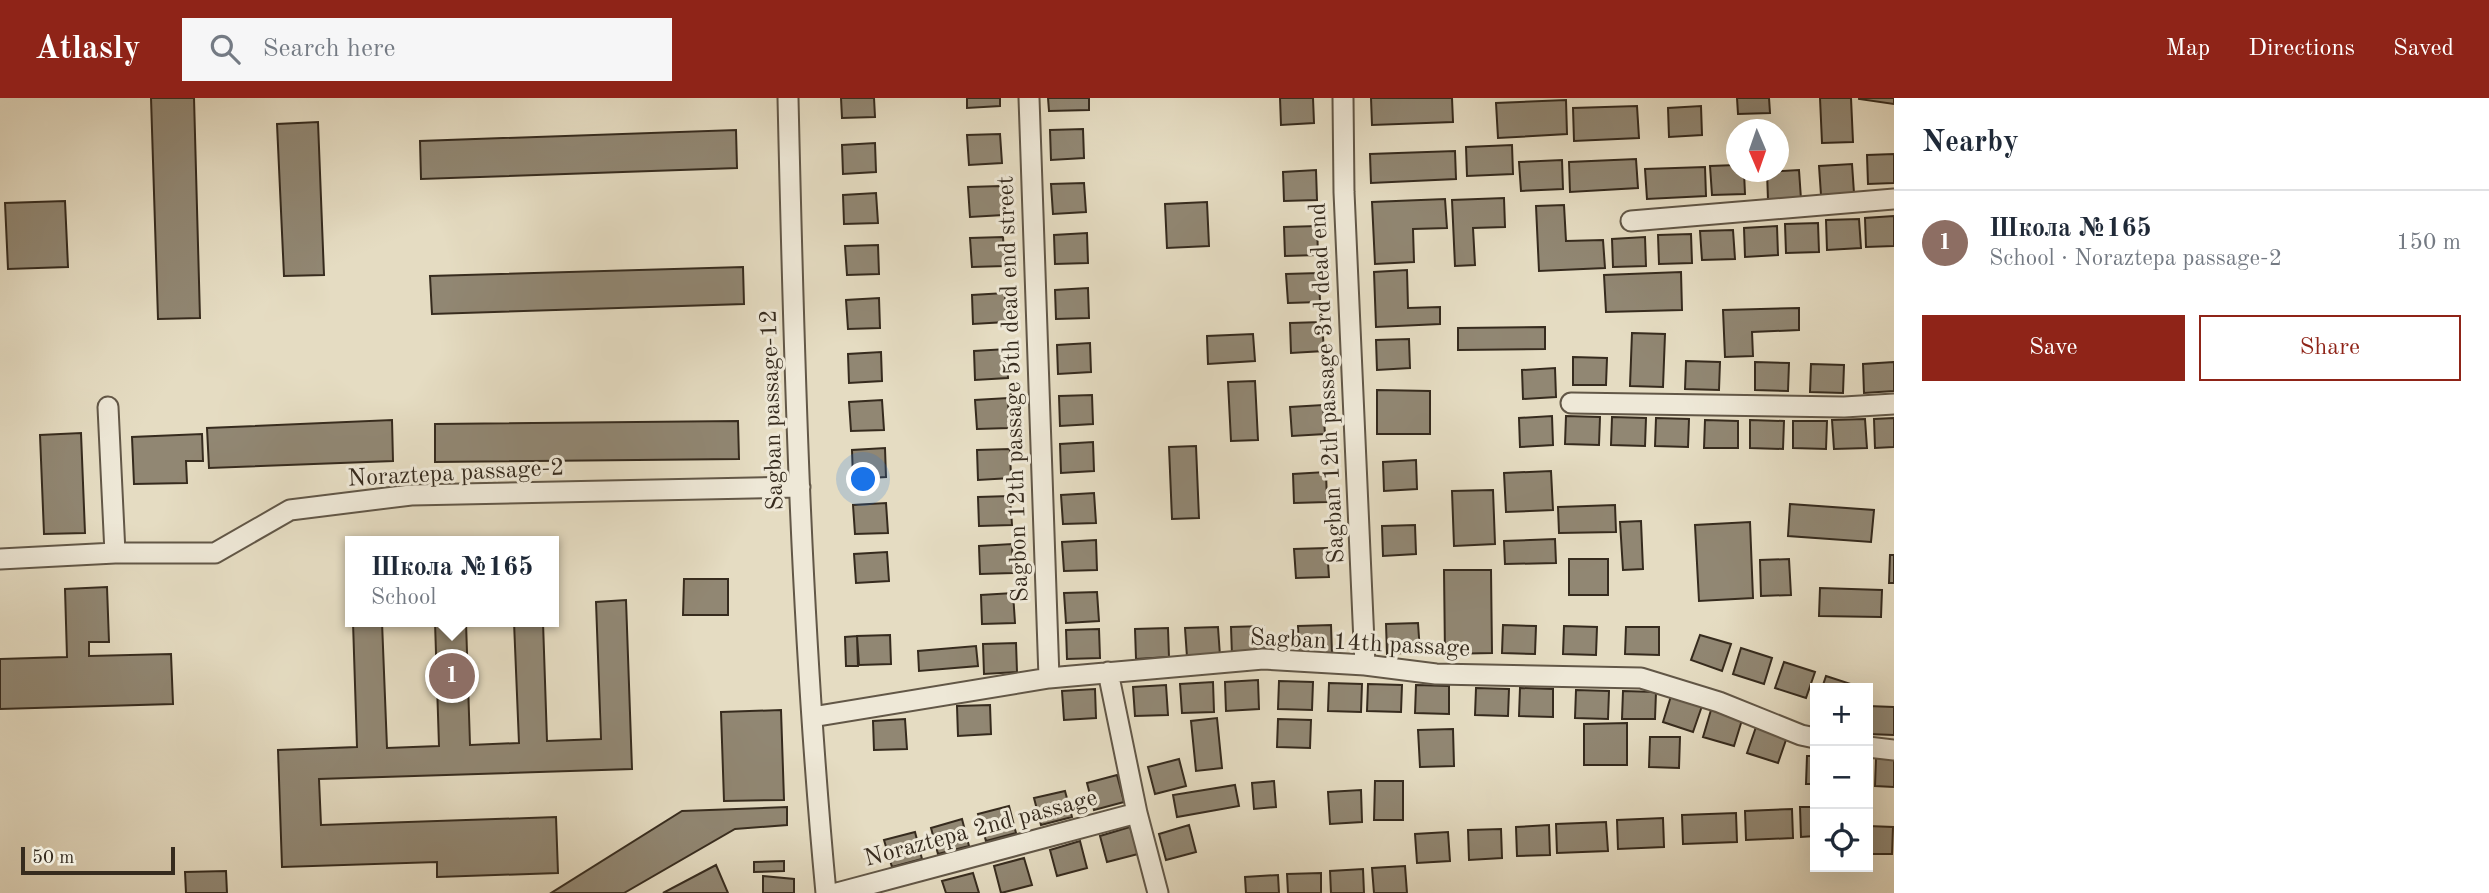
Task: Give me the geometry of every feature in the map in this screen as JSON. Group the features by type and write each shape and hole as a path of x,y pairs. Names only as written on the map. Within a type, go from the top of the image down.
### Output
{"street":[{"name":"Sagban passage-12","path":"788,98 800,487 812,718 826,893"},
{"name":"Sagbon 12th passage 5th dead end street","path":"1029,98 1049,678"},
{"name":"Sagban 12th passage 3rd dead end","path":"1343,98 1344,192 1366,665"},
{"path":"1631,222 1894,199"},
{"path":"1572,403 1844,407 1894,404"},
{"path":"108,407 115,554"},
{"name":"Noraztepa passage-2","path":"0,559 215,553 290,510 411,495 800,487"},
{"name":"Sagban 14th passage","path":"812,718 1049,678 1264,659 1366,665 1436,674 1641,678 1680,688 1810,737"},
{"path":"1108,672 1158,893"},
{"path":"1873,748 1894,750"},
{"name":"Noraztepa 2nd passage","path":"837,893 1138,813"}],"building":[{"path":"151,98 194,98 200,318 158,319"},
{"path":"841,98 874,98 875,117 842,118"},
{"path":"967,98 1000,98 1000,106 967,108"},
{"path":"1048,98 1089,98 1089,110 1049,111"},
{"path":"1280,98 1313,98 1314,123 1281,125"},
{"path":"1371,98 1452,98 1453,122 1372,125"},
{"path":"1737,98 1769,98 1770,113 1738,114"},
{"path":"1820,98 1851,98 1853,142 1822,143"},
{"path":"1894,98 1894,104 1859,99"},
{"path":"1566,100 1567,134 1498,138 1496,103"},
{"path":"1637,106 1639,138 1574,141 1573,108"},
{"path":"1701,106 1702,135 1669,137 1668,108"},
{"path":"318,122 324,275 284,276 277,124"},
{"path":"1083,129 1084,158 1051,160 1050,130"},
{"path":"736,130 737,168 421,179 420,141"},
{"path":"1000,134 1002,163 969,165 967,135"},
{"path":"875,143 876,172 843,174 842,145"},
{"path":"1512,145 1513,174 1467,176 1466,147"},
{"path":"1455,151 1456,179 1371,183 1370,154"},
{"path":"1894,154 1894,183 1868,184 1867,155"},
{"path":"1636,159 1638,188 1570,192 1569,162"},
{"path":"1562,160 1563,189 1521,191 1519,162"},
{"path":"1852,164 1854,193 1821,195 1819,166"},
{"path":"1726,165 1726,182 1744,182 1745,194 1712,195 1710,166"},
{"path":"1705,167 1706,196 1647,199 1645,169"},
{"path":"1316,170 1317,200 1284,201 1283,172"},
{"path":"1799,170 1801,199 1768,200 1767,182 1789,182 1789,171"},
{"path":"1084,183 1086,212 1053,214 1051,184"},
{"path":"1001,186 1003,215 970,217 968,187"},
{"path":"876,193 878,223 844,224 843,195"},
{"path":"1504,198 1505,227 1473,228 1475,265 1455,266 1452,200"},
{"path":"1445,199 1447,228 1413,229 1414,262 1375,264 1372,202"},
{"path":"65,201 68,267 8,269 5,203"},
{"path":"1207,202 1209,246 1167,248 1165,204"},
{"path":"1564,205 1566,241 1603,240 1605,268 1539,271 1536,206"},
{"path":"1894,216 1894,246 1866,247 1865,218"},
{"path":"1859,219 1861,248 1827,250 1826,220"},
{"path":"1818,223 1819,252 1786,253 1785,224"},
{"path":"1317,226 1318,255 1285,256 1284,227"},
{"path":"1777,226 1778,255 1745,257 1744,228"},
{"path":"1733,230 1735,259 1702,260 1700,231"},
{"path":"1087,233 1088,263 1055,264 1054,235"},
{"path":"1691,234 1692,263 1659,264 1658,235"},
{"path":"1003,237 1005,266 972,267 970,238"},
{"path":"1645,237 1646,266 1613,267 1612,239"},
{"path":"878,245 879,274 847,275 845,246"},
{"path":"743,267 744,304 432,314 430,276"},
{"path":"1407,270 1408,308 1440,307 1440,324 1376,327 1374,272"},
{"path":"1681,272 1682,310 1606,312 1604,275"},
{"path":"1319,273 1320,302 1288,303 1286,274"},
{"path":"1088,288 1089,318 1056,319 1055,290"},
{"path":"1005,293 1006,322 973,324 972,295"},
{"path":"879,298 880,328 848,329 846,300"},
{"path":"1799,308 1799,330 1752,332 1753,356 1725,357 1723,310"},
{"path":"1322,322 1324,351 1291,353 1290,323"},
{"path":"1545,327 1545,349 1458,350 1458,328"},
{"path":"1632,333 1665,334 1663,387 1630,386"},
{"path":"1253,334 1255,361 1208,364 1207,336"},
{"path":"1409,339 1410,368 1377,370 1376,340"},
{"path":"1090,343 1091,372 1058,374 1057,345"},
{"path":"1007,349 1008,378 975,380 974,351"},
{"path":"881,352 882,381 849,383 848,354"},
{"path":"1573,357 1607,358 1606,385 1573,385"},
{"path":"1686,361 1720,362 1719,390 1685,389"},
{"path":"1755,362 1789,363 1788,391 1755,390"},
{"path":"1894,362 1894,391 1864,393 1863,364"},
{"path":"1811,364 1844,365 1843,393 1810,392"},
{"path":"1555,368 1556,397 1523,399 1522,370"},
{"path":"1255,381 1258,440 1231,441 1228,382"},
{"path":"1377,390 1430,391 1430,434 1377,434"},
{"path":"1092,395 1093,424 1060,426 1059,396"},
{"path":"1008,398 1009,428 977,429 975,400"},
{"path":"882,400 884,430 851,431 849,402"},
{"path":"1323,405 1325,434 1292,436 1290,407"},
{"path":"1552,416 1553,445 1520,447 1519,418"},
{"path":"1566,416 1600,417 1599,445 1565,444"},
{"path":"1612,417 1646,418 1645,446 1611,445"},
{"path":"1656,418 1689,419 1688,447 1655,446"},
{"path":"1894,418 1894,447 1875,448 1874,419"},
{"path":"1865,419 1867,448 1834,449 1832,420"},
{"path":"392,420 393,461 209,468 207,428"},
{"path":"1705,420 1738,421 1738,448 1704,448"},
{"path":"1750,420 1784,421 1783,449 1750,448"},
{"path":"738,421 739,459 435,462 435,424"},
{"path":"1793,421 1827,421 1826,449 1793,448"},
{"path":"81,433 85,533 44,534 40,435"},
{"path":"202,434 203,461 186,461 187,483 134,484 132,437"},
{"path":"1093,442 1094,471 1061,473 1060,444"},
{"path":"1196,446 1199,518 1172,519 1169,447"},
{"path":"885,448 886,477 853,479 852,450"},
{"path":"1010,449 1011,478 978,480 977,450"},
{"path":"1416,460 1417,489 1384,491 1383,462"},
{"path":"1551,471 1553,510 1506,512 1504,473"},
{"path":"1326,472 1327,502 1294,503 1293,474"},
{"path":"1493,490 1495,544 1454,546 1452,491"},
{"path":"1094,493 1096,523 1063,524 1061,495"},
{"path":"1010,496 1012,525 979,526 978,497"},
{"path":"886,503 888,533 855,534 853,505"},
{"path":"1790,504 1874,510 1871,542 1788,536"},
{"path":"1615,505 1616,532 1559,533 1558,507"},
{"path":"1641,521 1643,569 1623,570 1620,522"},
{"path":"1750,522 1753,598 1699,601 1695,525"},
{"path":"1415,525 1416,554 1383,556 1382,526"},
{"path":"1555,539 1556,563 1505,564 1504,541"},
{"path":"1096,540 1097,570 1064,571 1062,542"},
{"path":"1012,544 1013,573 980,574 979,546"},
{"path":"1327,548 1329,577 1296,578 1294,549"},
{"path":"887,552 889,581 856,583 854,554"},
{"path":"1890,555 1894,555 1894,583 1889,583"},
{"path":"1569,559 1608,559 1608,595 1569,595"},
{"path":"1789,559 1791,595 1761,596 1760,560"},
{"path":"1444,570 1491,570 1492,653 1445,654"},
{"path":"684,579 728,579 728,615 683,615"},
{"path":"107,587 109,642 89,642 89,656 171,654 173,704 0,709 0,659 67,657 65,589"},
{"path":"1820,588 1882,590 1881,617 1819,616"},
{"path":"1097,592 1099,621 1066,623 1064,593"},
{"path":"1013,593 1015,623 982,624 981,595"},
{"path":"626,600 632,769 319,779 321,825 556,817 558,873 437,877 437,862 282,867 278,750 357,747 353,627 382,627 387,748 439,746 435,627 466,627 470,745 519,743 514,627 543,627 547,741 601,739 596,602"},
{"path":"1418,623 1420,652 1387,654 1386,624"},
{"path":"1331,625 1332,654 1299,655 1298,626"},
{"path":"1503,625 1536,626 1535,654 1502,653"},
{"path":"1264,626 1265,655 1232,656 1231,627"},
{"path":"1564,626 1597,627 1596,655 1563,654"},
{"path":"1218,627 1220,656 1187,657 1185,628"},
{"path":"1626,627 1659,627 1659,655 1625,654"},
{"path":"1168,628 1169,657 1136,659 1135,629"},
{"path":"1099,629 1100,658 1067,659 1066,630"},
{"path":"890,635 891,664 859,665 857,636"},
{"path":"1700,635 1731,644 1722,671 1691,660"},
{"path":"857,636 858,666 846,666 845,637"},
{"path":"1016,643 1017,672 984,674 983,644"},
{"path":"976,646 978,666 919,671 918,651"},
{"path":"1741,648 1772,658 1764,684 1733,674"},
{"path":"1784,662 1815,672 1806,698 1775,688"},
{"path":"1826,676 1848,683 1824,683"},
{"path":"1258,680 1259,709 1226,711 1225,682"},
{"path":"1279,681 1313,682 1312,710 1278,709"},
{"path":"1213,682 1214,712 1182,713 1180,684"},
{"path":"1329,683 1362,684 1361,712 1328,711"},
{"path":"1368,684 1402,685 1401,712 1367,711"},
{"path":"1166,685 1168,715 1135,716 1133,687"},
{"path":"1416,685 1449,686 1449,714 1415,713"},
{"path":"1476,688 1509,689 1508,716 1475,715"},
{"path":"1520,688 1553,689 1553,717 1519,716"},
{"path":"1095,689 1096,718 1064,720 1062,691"},
{"path":"1576,690 1609,691 1608,719 1575,718"},
{"path":"1623,691 1656,692 1655,719 1622,719"},
{"path":"1671,696 1702,706 1693,732 1663,722"},
{"path":"990,705 991,734 958,736 957,706"},
{"path":"1873,706 1894,707 1894,735 1873,734"},
{"path":"781,710 784,800 724,801 721,712"},
{"path":"1711,710 1742,720 1734,746 1703,737"},
{"path":"1217,718 1222,768 1196,771 1191,721"},
{"path":"905,719 907,749 874,750 873,721"},
{"path":"1278,719 1311,720 1310,748 1277,747"},
{"path":"1627,723 1627,765 1584,765 1584,724"},
{"path":"1756,727 1787,737 1778,763 1747,753"},
{"path":"1453,729 1454,766 1420,767 1418,730"},
{"path":"1650,737 1680,737 1679,768 1649,767"},
{"path":"1807,756 1810,756 1810,784 1806,784"},
{"path":"1876,758 1894,759 1894,787 1875,786"},
{"path":"1179,759 1186,786 1155,794 1148,767"},
{"path":"1117,775 1124,802 1094,810 1087,783"},
{"path":"1274,781 1276,807 1254,809 1252,783"},
{"path":"1375,781 1403,781 1403,820 1374,820"},
{"path":"1235,785 1239,806 1177,817 1173,795"},
{"path":"1361,790 1362,822 1330,824 1328,792"},
{"path":"1065,791 1072,817 1041,825 1034,798"},
{"path":"1009,806 1016,833 986,841 978,814"},
{"path":"787,807 787,825 735,829 624,893 551,893 682,811"},
{"path":"1800,807 1810,807 1810,836 1801,837"},
{"path":"1792,809 1793,838 1746,840 1745,811"},
{"path":"1736,813 1737,842 1683,844 1682,815"},
{"path":"1663,818 1664,847 1618,849 1617,820"},
{"path":"962,819 969,846 938,854 931,828"},
{"path":"1606,822 1608,851 1557,853 1556,824"},
{"path":"1189,825 1196,852 1166,860 1159,834"},
{"path":"1549,825 1550,855 1517,856 1516,827"},
{"path":"1873,826 1893,827 1892,854 1873,854"},
{"path":"1130,827 1138,854 1107,862 1100,836"},
{"path":"1501,829 1502,858 1469,860 1468,830"},
{"path":"915,832 922,859 892,867 884,840"},
{"path":"1448,832 1450,861 1417,863 1415,834"},
{"path":"1080,841 1087,868 1057,876 1050,850"},
{"path":"1024,858 1032,885 1001,893 994,866"},
{"path":"784,861 784,871 754,872 754,862"},
{"path":"716,865 728,893 663,893"},
{"path":"1405,866 1407,893 1374,893 1372,868"},
{"path":"1363,869 1364,893 1331,893 1330,871"},
{"path":"226,871 227,893 186,893 185,872"},
{"path":"973,873 979,893 946,893 942,881"},
{"path":"1321,873 1321,893 1288,893 1287,874"},
{"path":"1278,875 1279,893 1246,893 1245,877"},
{"path":"763,876 794,879 794,893 763,893"}],"place":[{"name":"Школа №165","path":"452,676"}]}
